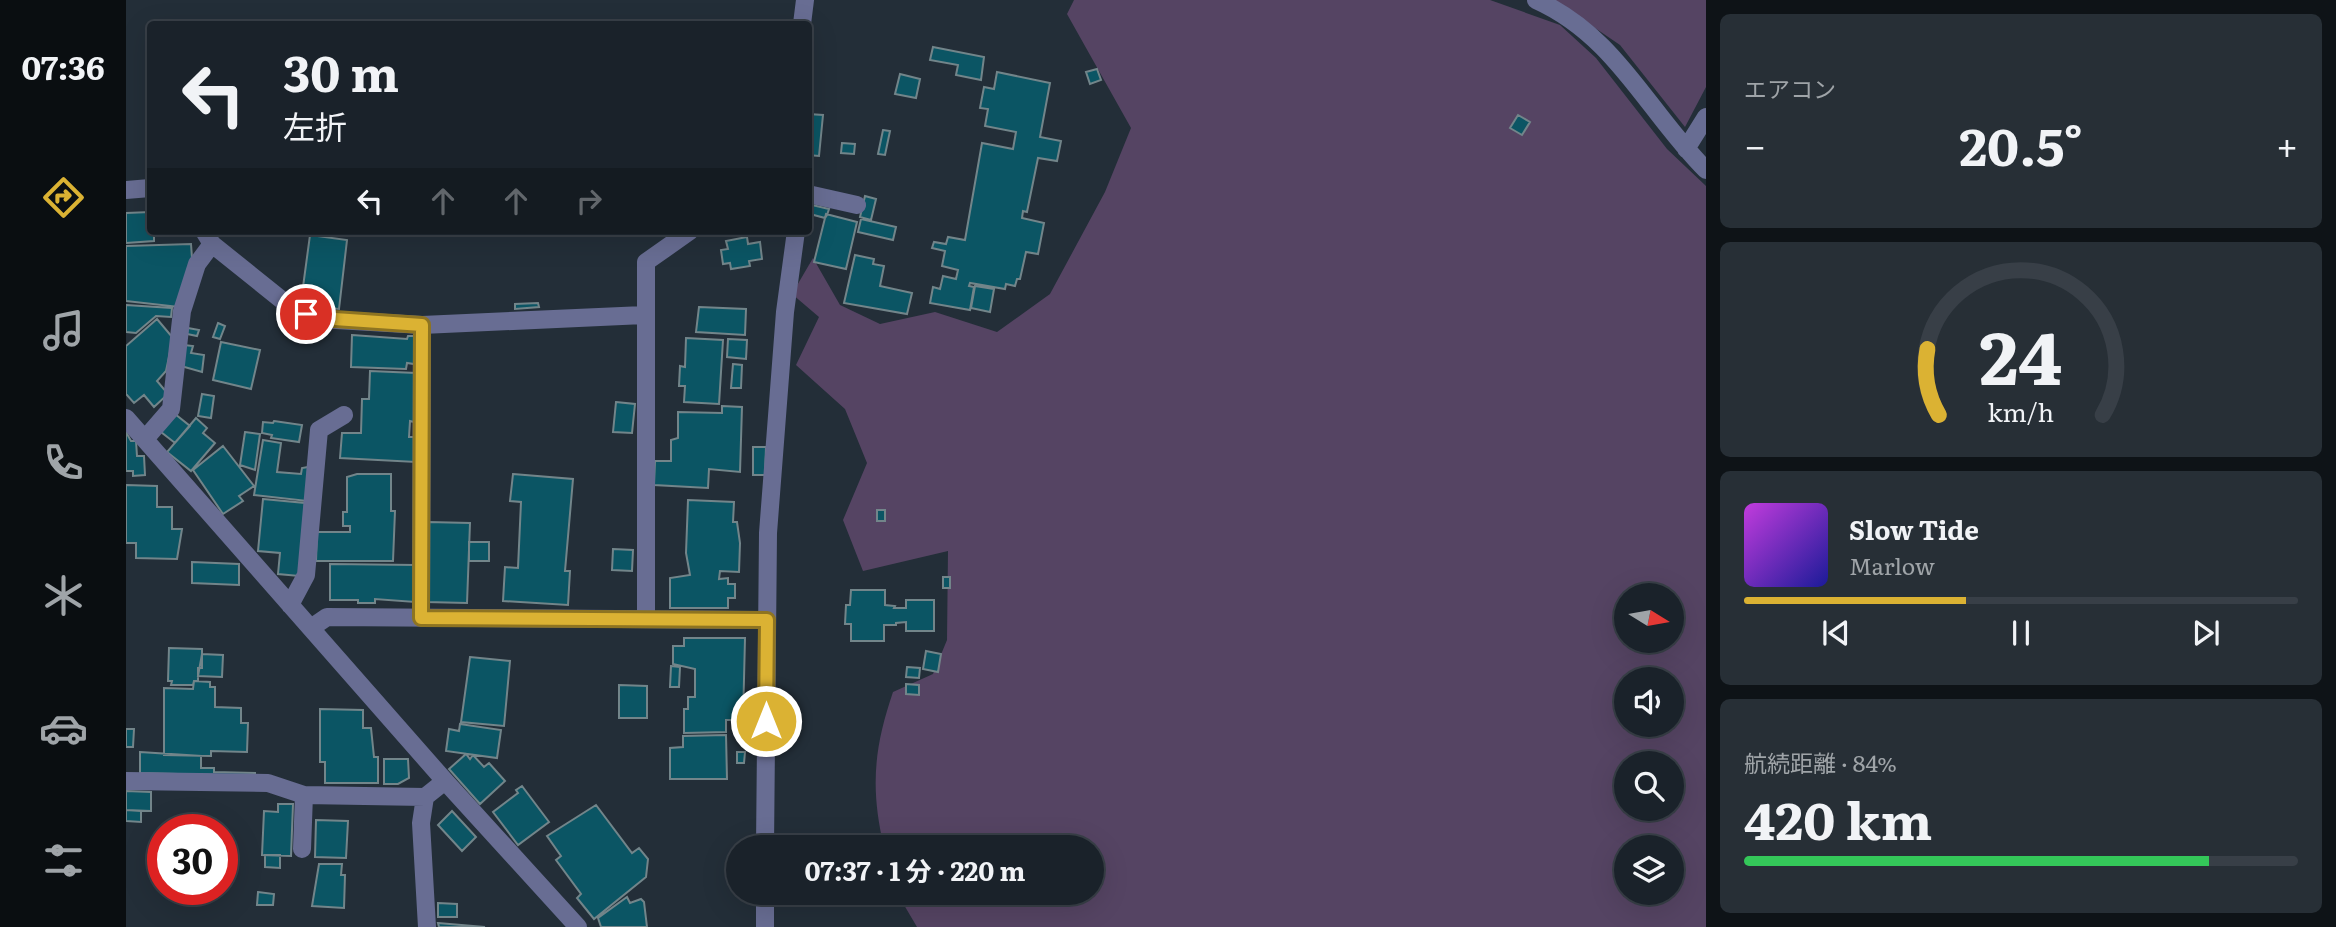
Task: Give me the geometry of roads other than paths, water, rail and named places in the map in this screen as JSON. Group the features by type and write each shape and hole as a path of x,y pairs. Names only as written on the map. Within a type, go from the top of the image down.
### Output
{"street":[{"path":"802,21 805,0"},
{"path":"1536,0 1550,6 1602,42 1686,149 1706,170"},
{"path":"1686,149 1706,117"},
{"path":"126,190 147,188"},
{"path":"812,195 857,205"},
{"path":"646,619 646,262 684,235"},
{"path":"765,835 768,533 785,312 795,235"},
{"path":"145,439 172,409 181,311 208,237 292,309 320,318 422,325 644,315"},
{"path":"421,618 422,325"},
{"path":"290,605 306,575 319,430 344,415"},
{"path":"126,418 445,781 578,927"},
{"path":"311,628 327,617 767,620"},
{"path":"126,780 268,783 304,795 425,797 445,781"},
{"path":"302,849 304,795"},
{"path":"425,797 421,823 428,927"},
{"path":"765,905 765,927"}]}
